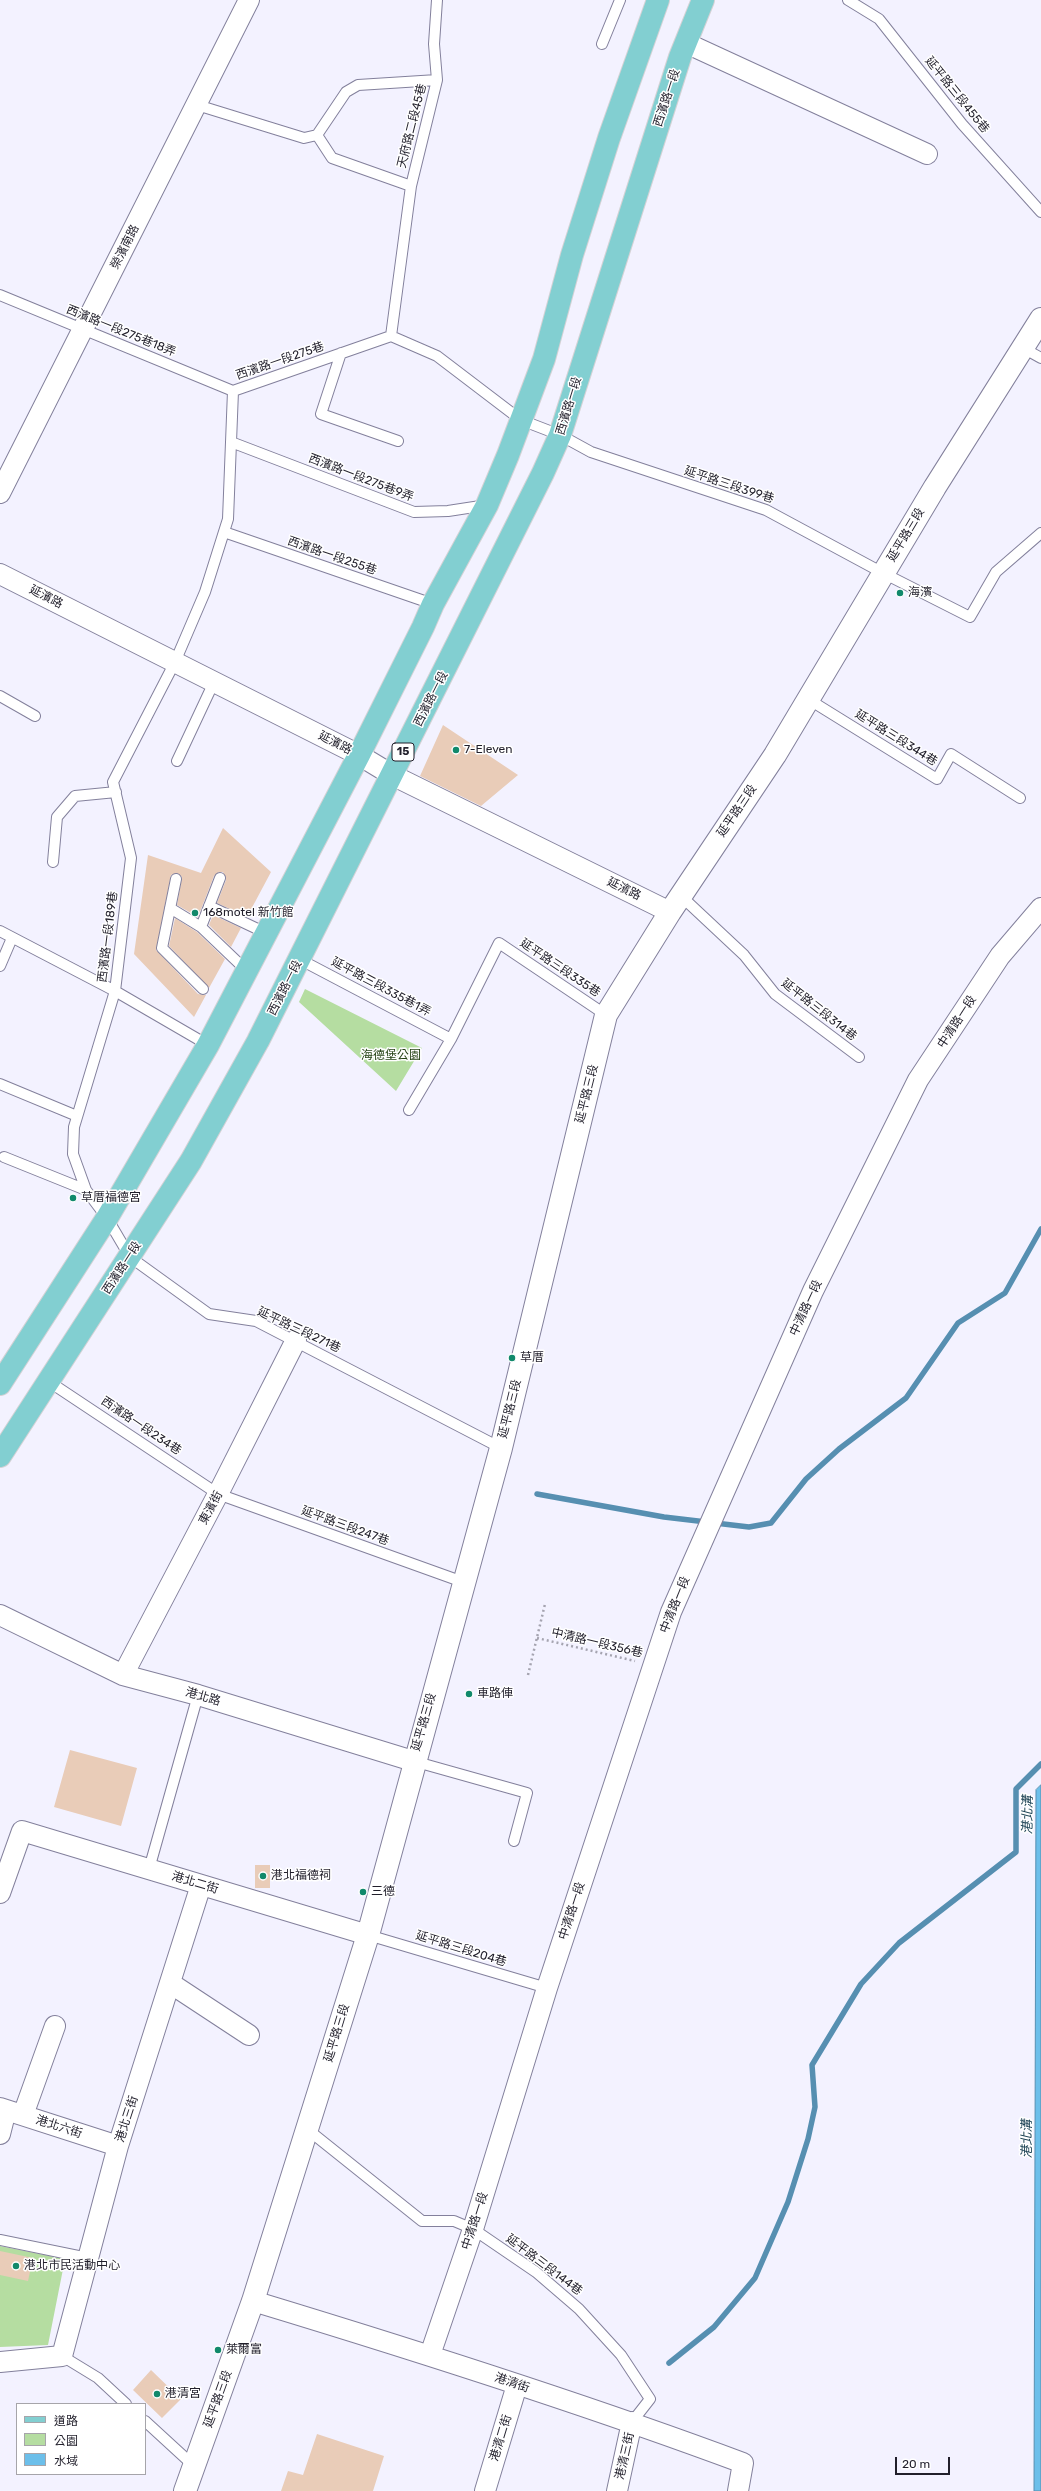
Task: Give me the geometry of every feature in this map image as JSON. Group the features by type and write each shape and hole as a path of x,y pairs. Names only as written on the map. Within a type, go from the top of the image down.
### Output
{"main road":[{"path":"0,1384 107,1218 208,1045 359,755 433,604 487,505 544,358 572,255 607,145 658,0"},
{"name":"西濱路一段","path":"0,1456 191,1161 258,1041 460,642 560,435 686,43 703,0"}],"street":[{"name":"榮濱南路","path":"0,493 249,0"},
{"path":"686,43 926,154"},
{"name":"延平路三段","path":"185,2491 253,2301 368,1935 413,1761 501,1448 606,1015 676,904 775,755 935,487 1032,353 1041,319"},
{"name":"延濱路","path":"0,574 359,755 392,775 676,904"},
{"name":"中清路一段","path":"430,2355 473,2230 547,1988 671,1612 813,1291 918,1080 1000,956 1041,908"},
{"name":"東濱街","path":"123,1675 218,1494 296,1340"},
{"name":"港北路","path":"0,1615 123,1675 198,1695 413,1761"},
{"name":"港北二街","path":"0,1894 22,1831 368,1935"},
{"name":"港北三街","path":"62,2356 118,2146 201,1885"},
{"path":"170,1983 249,2035"},
{"path":"0,2134 10,2111 55,2026"},
{"name":"港北六街","path":"10,2111 118,2146"},
{"name":"港清街","path":"253,2301 430,2355 632,2422 743,2463 738,2491"},
{"path":"0,2362 62,2356"},
{"name":"港清二街","path":"485,2491 517,2385"},
{"name":"港清三街","path":"617,2491 632,2422"}],"lane":[{"name":"天府路二段45巷","path":"391,336 411,186 437,80 434,44 437,0"},
{"path":"602,44 620,0"},
{"name":"延平路三段455巷","path":"848,0 879,19 962,124 1041,212"},
{"path":"197,105 304,138 317,136 346,92 358,84 437,80"},
{"name":"天府路二段45巷","path":"317,136 332,158 411,186"},
{"name":"西濱路一段275巷18弄","path":"0,295 233,391"},
{"path":"391,336 437,356 521,420 560,435"},
{"name":"西濱路一段275巷","path":"175,662 205,592 228,519 233,391 391,336"},
{"path":"341,353 321,414 398,441"},
{"name":"延平路三段399巷","path":"560,435 591,452 766,510 883,573 970,617 996,572 1041,533"},
{"name":"西濱路一段275巷9弄","path":"231,442 414,512 448,511 487,505"},
{"name":"西濱路一段255巷","path":"224,532 433,604"},
{"name":"西濱路一段189巷","path":"107,1218 86,1190 73,1154 74,1127 114,991 132,858 113,782 175,662"},
{"path":"177,761 214,682"},
{"path":"0,696 35,716"},
{"name":"延平路三段344巷","path":"808,699 937,779 951,754 1020,798"},
{"path":"53,862 57,817 75,796 116,792"},
{"path":"176,878 162,948 202,989"},
{"path":"201,927 220,878"},
{"name":"延平路三段314巷","path":"676,904 744,955 775,994 859,1057"},
{"path":"209,906 266,932"},
{"path":"170,908 201,927 246,971"},
{"path":"0,931 114,991 208,1045"},
{"path":"0,966 12,938"},
{"name":"延平路三段335巷","path":"451,1039 498,943 606,1015"},
{"name":"延平路三段335巷1弄","path":"299,959 451,1039"},
{"path":"409,1110 451,1039"},
{"path":"0,1084 77,1116"},
{"path":"4,1157 86,1190"},
{"name":"延平路三段271巷","path":"107,1218 130,1257 209,1314 256,1321 296,1340 501,1448"},
{"name":"西濱路一段234巷","path":"48,1380 218,1494"},
{"name":"延平路三段247巷","path":"218,1494 463,1582"},
{"path":"149,1869 198,1695"},
{"path":"413,1761 527,1793 514,1841"},
{"name":"延平路三段204巷","path":"368,1935 547,1988"},
{"path":"307,2129 422,2221 454,2221 473,2230"},
{"name":"延平路三段144巷","path":"473,2230 536,2272 579,2309 621,2355 650,2399 632,2422"},
{"path":"0,2240 88,2258"},
{"path":"62,2356 98,2378 125,2403"},
{"path":"146,2422 194,2466"}],"path":[{"name":"中清路一段356巷","path":"528,1675 545,1604"},
{"name":"中清路一段356巷","path":"537,1638 653,1665"}],"green space":[{"name":"海德堡公園","path":"305,989 422,1048 396,1091 299,1002"},
{"path":"0,2246 65,2259 48,2345 0,2347"}],"water":[{"name":"港北溝","path":"1041,1785 1041,2491 1034,2491 1036,1790"}],"building":[{"name":"7-Eleven","path":"443,725 518,775 481,806 420,776"},
{"path":"223,828 271,872 247,917 217,903 226,880 223,872 219,872 214,876 198,917 177,905 182,877 177,873 171,875 156,950 198,994 206,995 194,1017 134,954 148,855 201,873"},
{"path":"213,915 241,928 231,947 209,925"},
{"path":"175,918 197,932 225,959 209,988 169,946"},
{"path":"70,1750 137,1768 121,1826 54,1807"},
{"name":"港北福德祠","path":"255,1865 270,1865 270,1888 255,1888"},
{"name":"港北市民活動中心","path":"0,2251 33,2258 28,2281 0,2275"},
{"name":"港清宮","path":"151,2370 181,2399 162,2418 133,2390"},
{"path":"317,2434 384,2456 373,2491 281,2491 288,2471 303,2475"}],"waterway":[{"path":"537,1494 664,1517 749,1527 771,1523 806,1479 839,1449 906,1398 958,1323 1005,1293 1041,1229"},
{"path":"669,2363 714,2327 755,2278 788,2202 808,2139 815,2107 812,2065 861,1984 899,1943 1016,1852 1016,1789 1041,1764"}],"place":[{"name":"海濱","path":"900,593"},
{"name":"7-Eleven","path":"456,750"},
{"name":"168motel 新竹館","path":"195,913"},
{"name":"草厝福德宮","path":"73,1198"},
{"name":"草厝","path":"512,1358"},
{"name":"車路俥","path":"469,1694"},
{"name":"港北福德祠","path":"263,1876"},
{"name":"三德","path":"363,1892"},
{"name":"港北市民活動中心","path":"16,2266"},
{"name":"萊爾富","path":"218,2350"},
{"name":"港清宮","path":"157,2394"}]}
